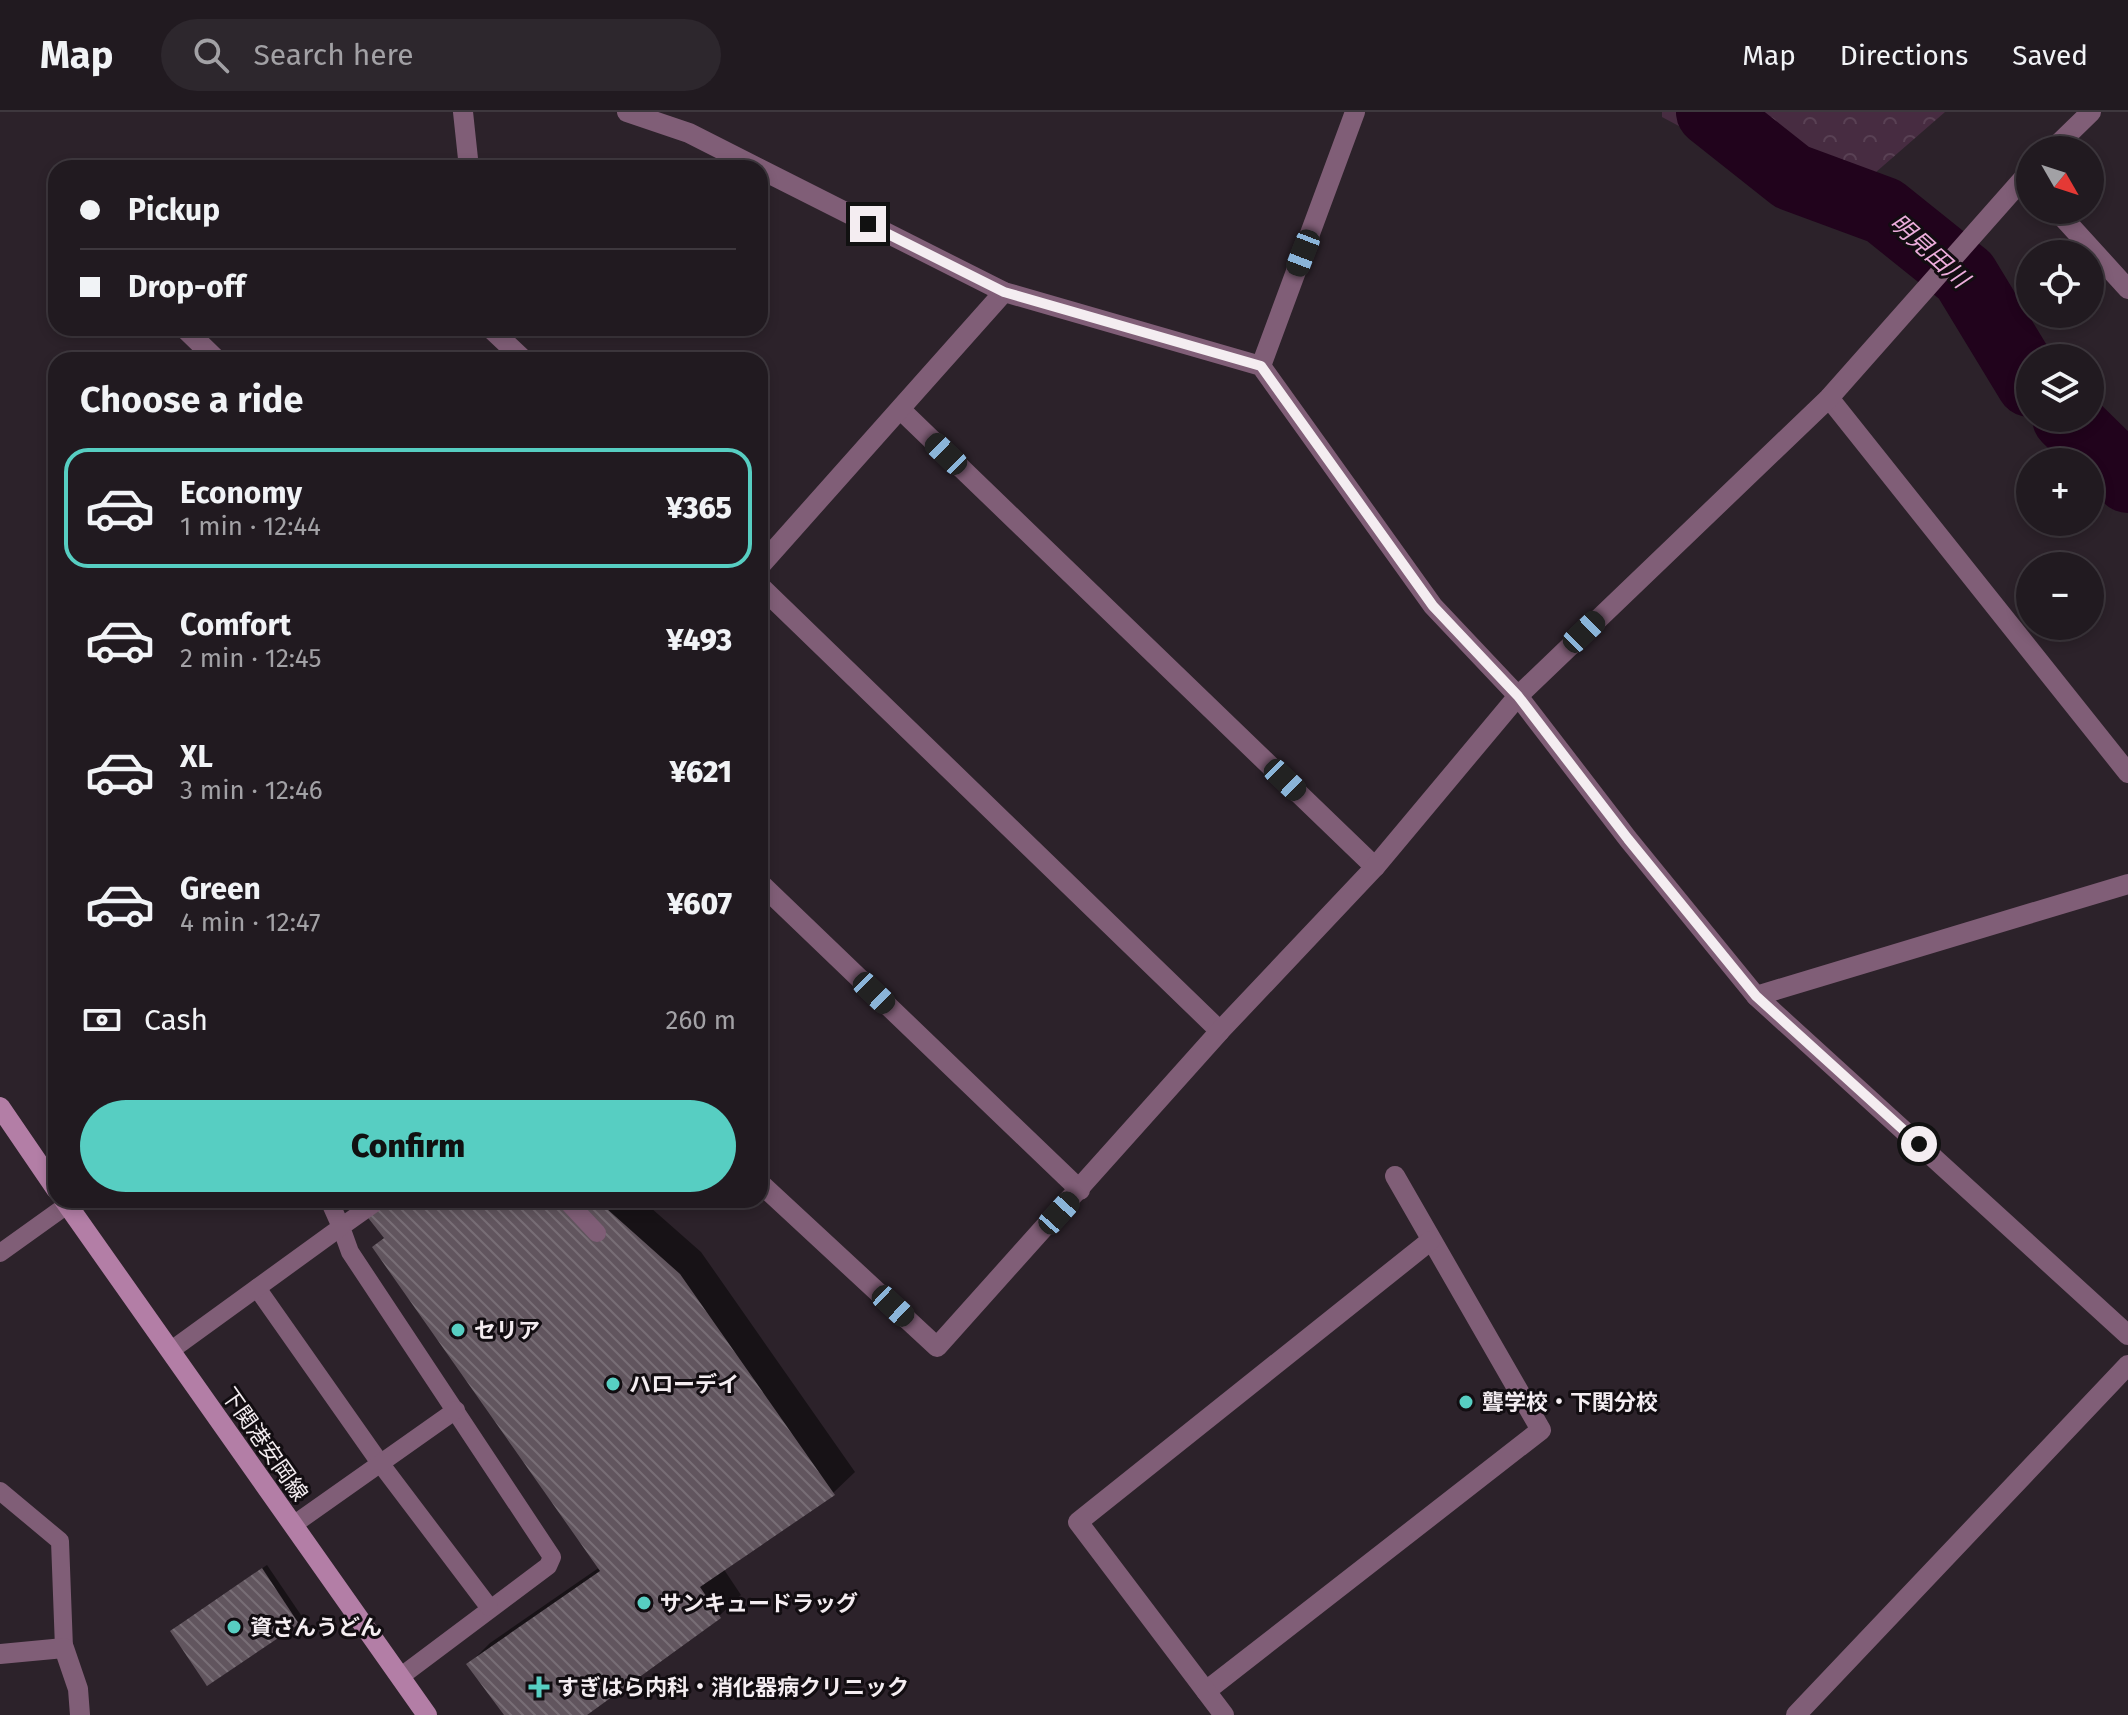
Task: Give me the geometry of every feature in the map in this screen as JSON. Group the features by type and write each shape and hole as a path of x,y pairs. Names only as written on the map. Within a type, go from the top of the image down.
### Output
{"main road":[{"name":"下関港安岡線","path":"0,1107 48,1174"},
{"name":"下関港安岡線","path":"72,1208 427,1715"}],"street":[{"path":"463,112 468,160"},
{"path":"627,112 689,133 742,160"},
{"path":"1261,366 1355,112"},
{"path":"2066,136 2091,112"},
{"path":"768,174 1004,292 1261,366 1433,606 1518,696 1628,839 1756,996 2128,1335"},
{"path":"768,1190 937,1347 1220,1031 1375,867 1518,696 1829,398 2016,189"},
{"path":"2069,224 2128,289"},
{"path":"768,557 1004,292"},
{"path":"192,336 209,352"},
{"path":"498,336 516,352"},
{"path":"1829,398 2128,773"},
{"path":"901,410 1375,867"},
{"path":"768,594 1220,1031"},
{"path":"1756,996 2128,884"},
{"path":"768,891 1080,1190"},
{"path":"1206,1691 1541,1430 1395,1176"},
{"path":"1224,1715 1078,1522 1430,1241"},
{"path":"1796,1715 2128,1365"},
{"path":"0,1654 64,1648 78,1689 80,1715"}],"lane":[{"path":"0,1253 53,1208"},
{"path":"333,1208 350,1252 552,1557 548,1566 489,1607 400,1677"},
{"path":"170,1351 368,1208"},
{"path":"576,1208 597,1233"},
{"path":"257,1288 380,1463 489,1607"},
{"path":"293,1525 456,1410"},
{"path":"0,1491 60,1541 64,1648"}],"green space":[{"path":"1662,112 1945,112 1845,199 1791,186 1662,117"}],"building":[{"name":"ハローデイ","path":"360,1208 606,1208 680,1274 835,1495 700,1587 721,1618 587,1715 504,1715 466,1664 600,1571 372,1247 384,1238"},
{"name":"資さんうどん","path":"262,1568 299,1624 207,1686 170,1631"}],"waterway":[{"name":"明見田川","path":"1710,112 1792,177 1884,211 1965,276 2016,360"},
{"name":"明見田川","path":"2080,432 2128,479"}],"place":[{"name":"セリア","path":"458,1330"},
{"name":"ハローデイ","path":"613,1384"},
{"name":"聾学校・下関分校","path":"1466,1402"},
{"name":"サンキュードラッグ","path":"644,1603"},
{"name":"資さんうどん","path":"234,1627"},
{"name":"すぎはら内科・消化器病クリニック","path":"539,1687"}],"route":[{"path":"868,224 1004,292 1261,366 1433,606 1518,696 1628,839 1756,996 1919,1144"}]}
